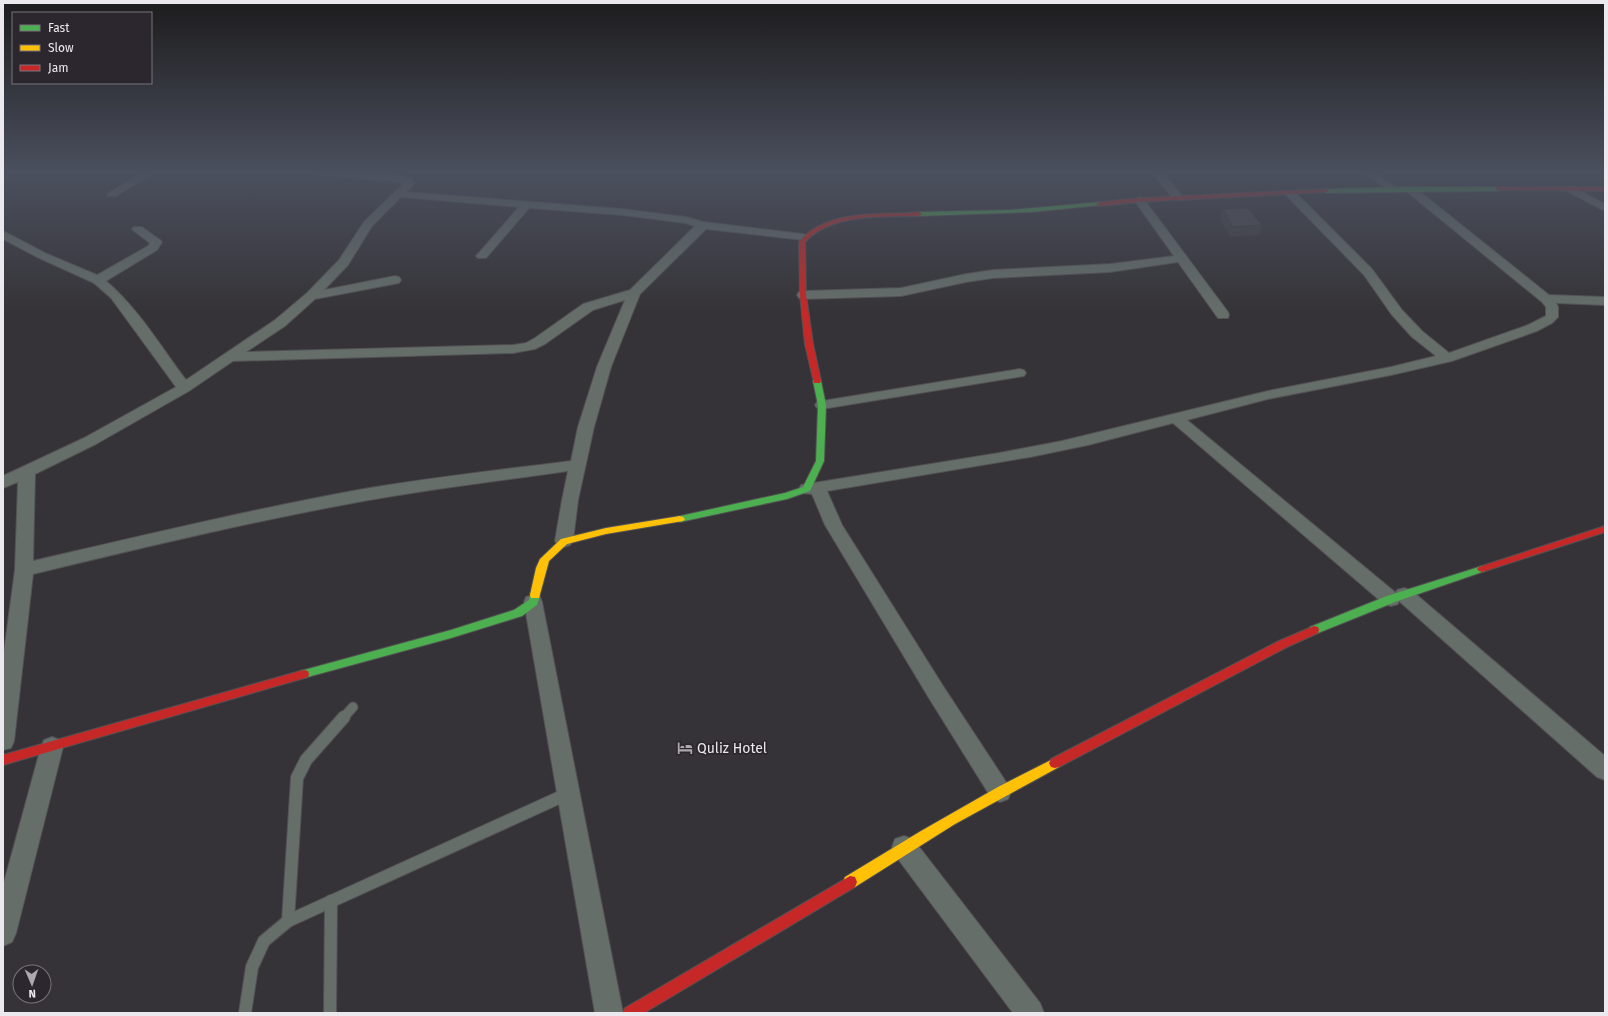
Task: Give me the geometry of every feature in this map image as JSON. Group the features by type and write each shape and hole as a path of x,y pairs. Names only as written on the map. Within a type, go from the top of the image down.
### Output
{"street":[{"path":"3,483 90,441 184,388 280,323 311,296 344,262 368,224 374,218"},
{"path":"482,256 515,218"},
{"path":"674,218 703,225 803,237 810,232 837,222 856,218"},
{"path":"1152,218 1223,314"},
{"path":"1315,218 1368,272 1384,292 1397,312 1417,334 1447,358"},
{"path":"609,1013 533,602 541,568 545,559 564,541 606,531 779,498 812,488 944,468 1062,446 1268,395 1447,358 1491,344 1543,324 1552,317 1552,307 1546,299 1441,218"},
{"path":"564,541 577,466 586,427 604,367 634,293 703,225"},
{"path":"98,280 153,248 156,242 138,229"},
{"path":"3,234 41,255 98,280 115,295 127,310 184,388"},
{"path":"803,237 803,295 809,344 822,405 820,461 812,488 1000,792"},
{"path":"803,295 901,292 966,278 993,274 1110,268 1181,258"},
{"path":"311,296 395,280"},
{"path":"231,357 513,349 530,346 540,341 588,307 634,293"},
{"path":"1546,299 1605,301"},
{"path":"822,405 1019,373"},
{"path":"1176,418 1398,597 1605,770"},
{"path":"24,570 221,524 358,496 577,466"},
{"path":"3,740 24,570 27,472"},
{"path":"630,1013 815,904 904,847 1000,792 1283,644 1357,612 1398,597 1605,529"},
{"path":"3,760 235,693 451,634 518,613 533,602"},
{"path":"3,933 52,747"},
{"path":"904,847 1030,1013"}],"lane":[{"path":"288,921 297,778 306,760 354,707"},
{"path":"245,1013 252,967 264,942 288,921 568,794"},
{"path":"330,1013 331,901"}],"building":[{"path":"1228,218 1257,218 1262,225 1233,227"}],"traffic: fast":[{"path":"680,519 787,496 807,489 820,461 822,405 817,381"},
{"path":"1314,630 1391,599 1482,569"},
{"path":"304,674 451,634 518,613 533,602 535,595"}],"traffic: slow":[{"path":"535,595 541,568 545,559 564,541 606,531 680,519"},
{"path":"850,882 951,820 1055,763"}],"traffic: jam":[{"path":"817,381 809,344 803,295 802,242 811,233 823,226 854,218"},
{"path":"1482,569 1605,529"},
{"path":"1055,763 1283,644 1314,630"},
{"path":"3,760 304,674"},
{"path":"630,1013 850,882"}],"place":[{"name":"Quliz Hotel","path":"685,748"}]}
